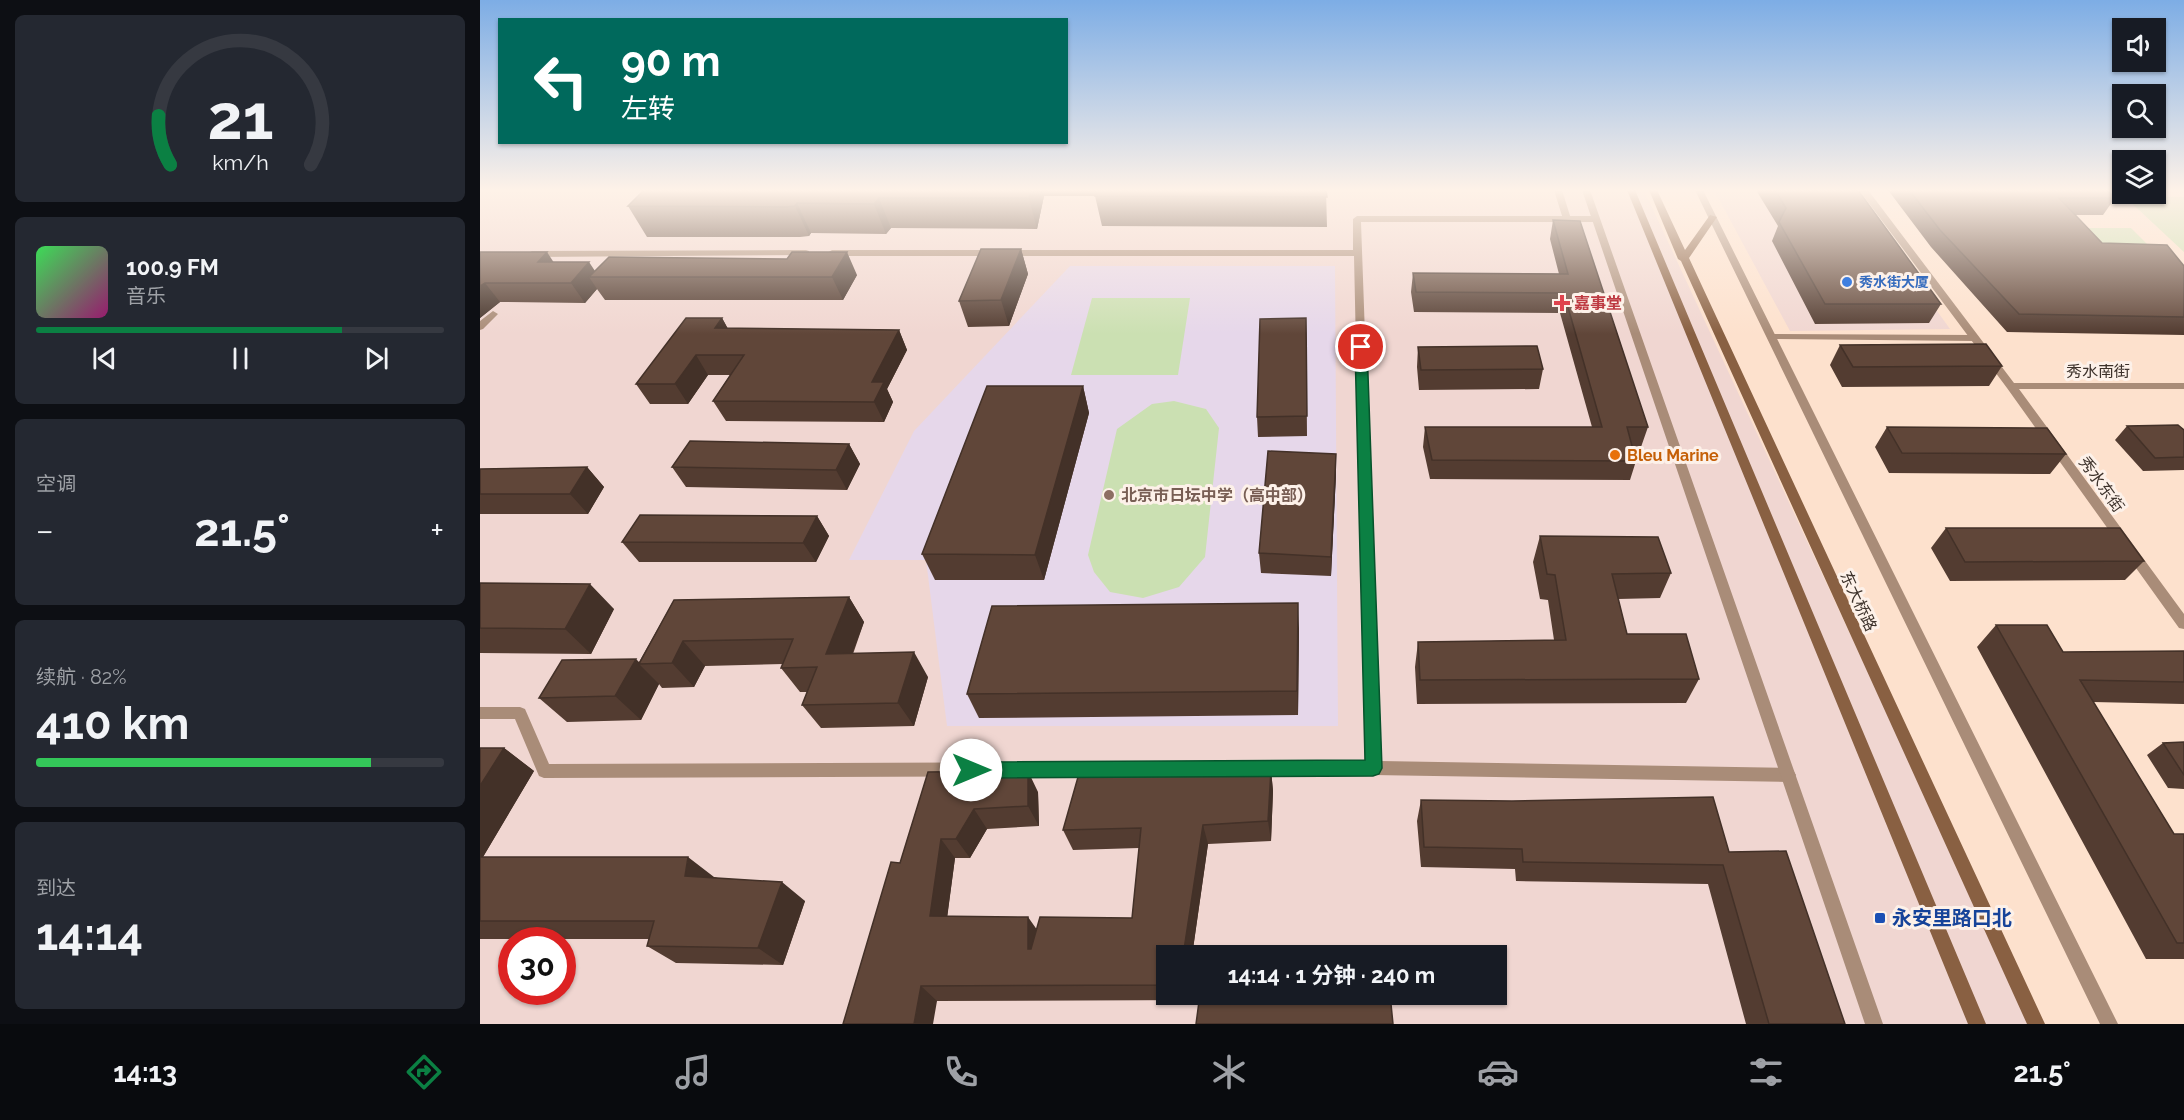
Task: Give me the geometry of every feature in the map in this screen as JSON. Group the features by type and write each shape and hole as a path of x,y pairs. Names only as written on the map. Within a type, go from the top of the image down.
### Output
{"main road":[{"path":"1651,238 1977,1024"},
{"name":"东大桥路","path":"1674,238 2036,1024"},
{"path":"1683,259 1698,238"}],"street":[{"path":"1358,238 1373,768"},
{"path":"1602,238 1874,1024"},
{"path":"1723,238 2109,1024"},
{"name":"秀水东街","path":"1899,238 2011,386 2184,624"},
{"path":"516,254 812,253"},
{"path":"824,253 1358,253"},
{"path":"480,313 493,314 480,327"},
{"path":"1772,337 1974,338"},
{"name":"秀水南街","path":"2011,386 2184,386"},
{"path":"480,713 520,713 544,771 1373,768 1788,775"}],"shaded area":[{"path":"480,238 1666,238 2031,1024 480,1024"},
{"name":"秀水街大厦","path":"1740,238 1884,238 1950,329 1790,331"},
{"name":"北京市日坛中学（高中部）","path":"1070,266 1335,266 1338,726 947,726 926,560 849,560 914,431"}],"green space":[{"path":"2089,238 2141,238 2148,245 2095,245"},
{"path":"2169,238 2184,238 2184,252"},
{"path":"1092,298 1190,298 1178,375 1071,375"},
{"path":"1174,401 1206,409 1219,428 1205,557 1179,587 1143,598 1110,592 1094,572 1088,555 1117,429 1152,404"}],"building":[{"path":"1558,238 1586,238 1648,427 1627,427 1636,461 1432,460 1425,427 1602,427 1564,293 1416,292 1413,273 1568,274"},
{"path":"1788,238 1893,238 1941,304 1825,304"},
{"path":"1947,238 2097,238 2102,243 2167,245 2184,266 2184,317 2019,314"},
{"path":"981,249 1021,249 1001,300 959,301"},
{"path":"480,252 547,252 538,262 589,262 571,283 485,283 480,286"},
{"path":"792,252 847,252 832,277 589,277 609,257 787,259"},
{"path":"686,318 722,318 715,328 899,330 872,382 884,382 874,402 713,401 744,355 696,355 675,384 636,384"},
{"path":"1306,318 1307,416 1257,417 1260,319"},
{"path":"1986,344 2002,366 1853,367 1840,345"},
{"path":"1537,346 1543,369 1421,370 1418,347"},
{"path":"987,386 1083,386 1035,555 922,554"},
{"path":"2178,425 2184,430 2184,457 2155,458 2127,426"},
{"path":"1887,427 2047,428 2066,454 1902,453"},
{"path":"690,441 849,444 836,470 672,467"},
{"path":"1268,451 1336,454 1331,557 1259,553"},
{"path":"587,467 570,494 480,494 480,469"},
{"path":"640,515 817,516 803,543 622,542"},
{"path":"1946,528 2120,528 2144,561 1965,562"},
{"path":"1540,536 1658,537 1671,573 1612,574 1627,634 1686,634 1699,679 1420,680 1418,642 1566,640 1555,575 1547,574"},
{"path":"480,583 590,584 565,629 480,628"},
{"path":"849,597 826,654 914,652 898,703 802,705 817,667 781,668 793,639 683,641 672,663 639,664 674,600"},
{"path":"1298,603 1297,691 967,694 992,606"},
{"path":"1996,625 2047,625 2063,652 2184,651 2184,682 2080,680 2174,834 2184,834 2184,943 2177,943"},
{"path":"636,659 615,696 539,698 562,660"},
{"path":"2184,742 2184,775 2163,743"},
{"path":"480,748 504,748 480,786"},
{"path":"1080,770 1271,770 1268,821 1203,825 1185,945 1156,945 1156,985 921,986 914,1024 843,1024 891,862 900,863 928,772 1028,771 1028,806 974,809 956,839 941,839 930,916 1028,917 1028,949 1031,949 1040,917 1132,918 1141,828 1063,830"},
{"path":"1713,797 1729,852 1786,851 1845,1024 1769,1024 1723,865 1523,862 1522,849 1424,847 1421,800 1512,801"},
{"path":"480,857 688,857 685,876 782,882 758,948 647,946 654,921 480,921"},
{"path":"1199,1005 1391,1005 1393,1024 1196,1024"}],"place":[{"name":"秀水街大厦","path":"1847,282"},
{"name":"嘉事堂","path":"1562,303"},
{"name":"Bleu Marine","path":"1615,455"},
{"name":"北京市日坛中学（高中部）","path":"1109,495"},
{"name":"永安里路口北","path":"1880,918"}],"route":[{"path":"971,770 1373,768 1361,347"}]}
